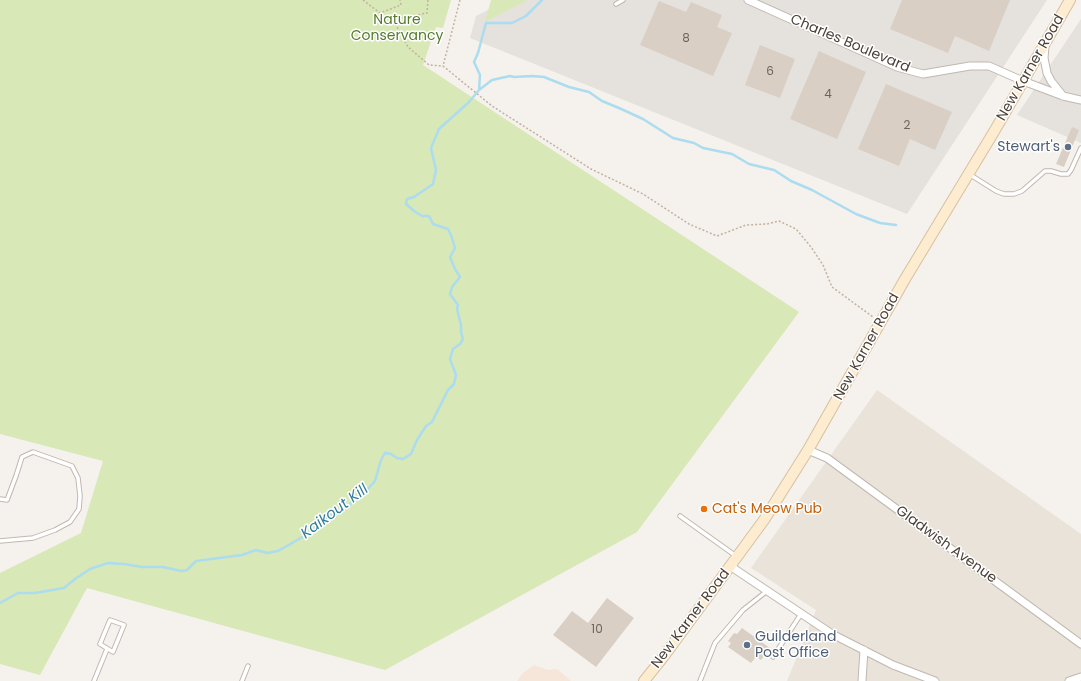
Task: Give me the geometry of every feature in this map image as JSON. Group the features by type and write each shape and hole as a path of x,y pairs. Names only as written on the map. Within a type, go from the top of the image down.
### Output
{"main road":[{"name":"New Karner Road","path":"644,681 764,520 808,450 925,244 968,174 1070,0"}],"street":[{"name":"Charles Boulevard","path":"748,0 897,67 923,74 970,66 989,66 1023,81 1064,96 1081,100"},
{"path":"1046,41 1044,52 1047,73 1051,81 1064,96"},
{"name":"Gladwish Avenue","path":"808,450 827,458 1081,644"},
{"path":"730,566 832,634 893,665 935,681"},
{"path":"862,681 864,650"},
{"path":"1069,681 1081,677"}],"lane":[{"path":"616,4 623,0"},
{"path":"968,174 996,191 1004,194 1014,194 1022,191 1045,171 1068,174 1081,148"},
{"path":"0,498 7,500 22,457 33,452 72,466 78,478 80,496 79,509 70,522 55,530 33,538 0,542"},
{"path":"680,516 737,556"},
{"path":"700,681 715,643 743,610 767,591"},
{"path":"773,657 801,614"},
{"path":"110,620 124,626 113,652 107,649 100,644 110,620"},
{"path":"94,681 107,649"},
{"path":"242,681 248,666"}],"path":[{"path":"363,0 380,13 401,6 400,0"},
{"path":"428,0 427,13 393,20 408,48 429,65 443,66 492,106 591,169 643,194 689,224 717,236 746,225 767,224 778,221 796,229 811,247 823,265 832,287 881,323"},
{"path":"443,66 460,0"}],"shaded area":[{"path":"507,0 1047,0 907,214 470,38 476,16"},
{"path":"1081,19 1081,143 1017,115"},
{"path":"877,390 1081,534 1081,681 787,681 816,610 751,568"},
{"path":"534,665 548,670 557,669 571,681 517,681 523,673"}],"green space":[{"path":"0,0 451,0 443,28 436,27 423,65 799,312 637,532 385,670 87,588 40,675 0,664 0,573 81,533 103,461 0,434"},
{"name":"Nature Conservancy","path":"491,0 527,0 485,22"}],"building":[{"path":"902,0 1010,0 989,51 955,36 948,53 890,29"},
{"path":"659,1 686,12 691,2 722,15 717,27 732,33 713,76 640,45"},
{"path":"760,45 795,59 780,98 745,85"},
{"path":"819,51 866,72 837,139 790,119"},
{"path":"886,84 952,112 935,150 910,139 899,166 858,149"},
{"name":"Stewart's","path":"1072,127 1079,130 1064,167 1056,164"},
{"path":"607,598 634,618 596,667 553,635 572,611 588,623"},
{"name":"Guilderland Post Office","path":"742,628 770,648 761,660 756,657 751,663 728,647 731,643 728,641 734,633 737,634"}],"waterway":[{"name":"Kaikout Kill","path":"0,603 18,593 35,593 64,588 90,569 108,563 142,567 163,567 181,571 187,570 196,561 242,555 256,550 267,553 278,551 313,531 328,517 340,512 365,492 375,481 381,460 385,453 403,459 411,454 417,440 426,426 432,422 448,390 454,384 456,375 450,359 453,349 460,344 463,339 457,309 458,305 450,294 452,287 460,277 450,257 455,248 451,235 448,229 433,224 429,216 422,216 414,211 406,204 407,199 414,197 433,184 436,170 431,148 439,129 469,102 479,90 480,75 474,62 486,23 512,23 526,16 542,0"},
{"path":"479,90 492,80 510,76 544,77 569,87 589,92 602,101 643,119 673,138 694,143 703,148 732,154 749,164 774,170 791,181 812,190 856,214 880,223 896,225"}],"place":[{"name":"Stewart's","path":"1068,147"},
{"name":"Cat's Meow Pub","path":"704,509"},
{"name":"Guilderland Post Office","path":"747,645"}]}
